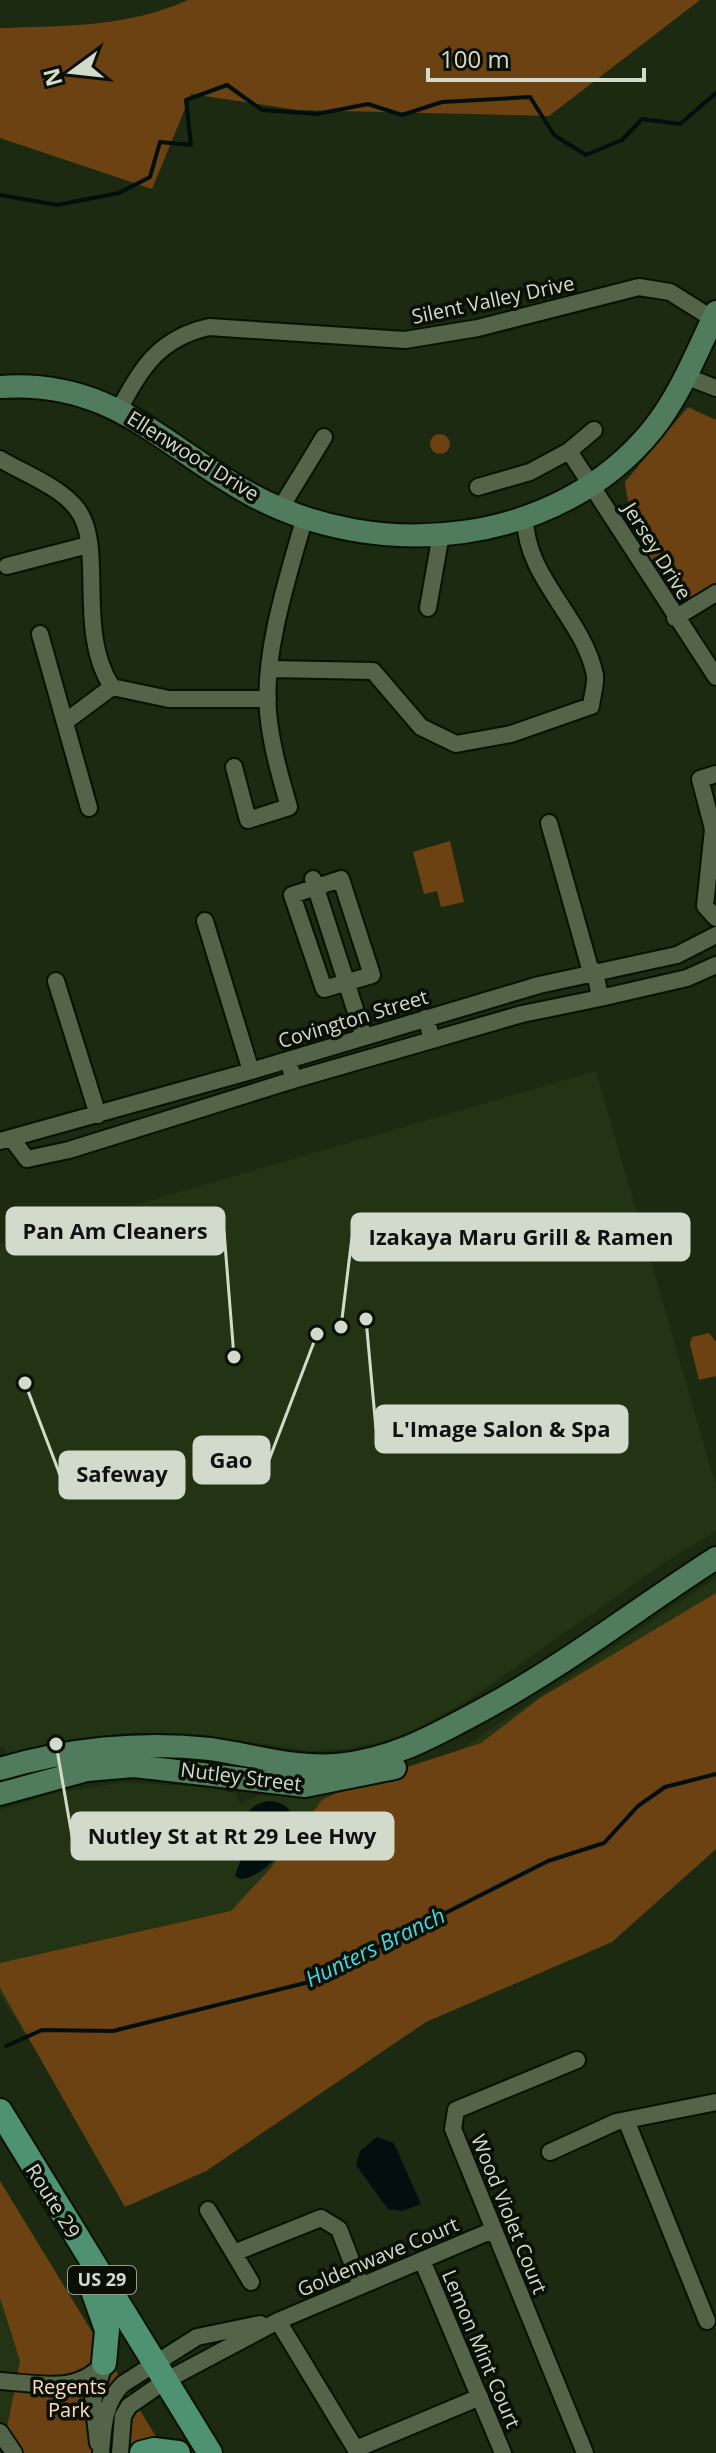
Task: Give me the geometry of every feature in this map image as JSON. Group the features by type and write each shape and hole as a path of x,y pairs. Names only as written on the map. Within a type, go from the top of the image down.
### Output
{"main road":[{"name":"Ellenwood Drive","path":"0,387 65,392 119,410 148,425 224,479 304,520 390,535 441,534 525,517 592,485 651,432 685,376 714,316"},
{"name":"Nutley Street","path":"0,1769 80,1752 139,1746 209,1749 293,1764 355,1762 417,1746 510,1698 716,1558"},
{"name":"Nutley Street","path":"0,1794 87,1770 134,1766 283,1784 331,1784 385,1771 445,1749 482,1728 510,1698"},
{"name":"Route 29","path":"0,2111 210,2453"},
{"path":"65,2220 107,2330 104,2363"},
{"path":"142,2453 154,2450 178,2453"}],"street":[{"name":"Silent Valley Drive","path":"119,410 134,379 155,354 178,336 209,327 405,340 478,328 639,287 670,292 714,316"},
{"path":"685,376 716,388"},
{"path":"478,487 530,472 569,451 594,430"},
{"path":"280,509 324,437"},
{"name":"Jersey Drive","path":"569,451 716,677"},
{"path":"0,459 63,495 78,509 88,545 93,645 101,669 112,687 169,699 268,699"},
{"path":"271,669 373,671 421,727 456,744 511,734 591,706 595,678 578,631 536,566 525,538 525,517"},
{"path":"234,767 248,820 289,807 275,762 268,699 277,616 304,520"},
{"path":"428,608 441,534"},
{"path":"7,566 88,545"},
{"path":"675,618 716,593"},
{"path":"40,634 89,808"},
{"path":"65,722 112,687"},
{"path":"716,774 700,779 713,829 705,906 716,918"},
{"path":"549,823 600,998"},
{"path":"341,879 372,975 324,989 292,895 314,882 341,879"},
{"path":"314,882 364,1037"},
{"path":"205,921 251,1071"},
{"path":"6,1140 27,1159 69,1150 293,1080 522,1014 687,978 716,964 709,939"},
{"name":"Covington Street","path":"6,1140 593,971 677,955 709,939"},
{"path":"56,981 98,1115"},
{"path":"426,1018 432,1040"},
{"path":"288,1060 293,1080"},
{"name":"Wood Violet Court","path":"577,2060 456,2110 453,2129 585,2453"},
{"path":"550,2152 592,2131 626,2120 716,2102"},
{"path":"626,2120 707,2321"},
{"path":"208,2210 251,2282"},
{"path":"234,2253 321,2218 339,2229 361,2286"},
{"name":"Goldenwave Court","path":"160,2372 493,2230"},
{"name":"Lemon Mint Court","path":"422,2260 503,2453"},
{"path":"278,2321 357,2451 480,2397"},
{"name":"Goldenwave Court","path":"160,2372 197,2337 278,2321"},
{"path":"0,2381 70,2384 91,2377 104,2363"},
{"path":"101,2453 92,2417 93,2400 104,2363"},
{"path":"101,2453 107,2410 115,2392 160,2372"},
{"path":"120,2453 123,2416 160,2372"},
{"path":"0,2432 14,2453"}],"shaded area":[{"path":"596,1071 716,1486 716,1531 667,1561 470,1699 419,1728 384,1741 347,1749 310,1751 205,1735 127,1733 71,1740 7,1757 4,1747 0,1748 0,1244"},
{"path":"716,1578 716,1756 30,2042 0,1995 0,1810 55,1793 124,1782 204,1787 235,1793 240,1804 259,1795 297,1797 341,1792 455,1753"},
{"path":"267,1801 279,1803 288,1809 295,1830 273,1861 257,1873 240,1879 235,1876 248,1813"},
{"path":"377,2137 394,2143 421,2204 402,2211 388,2209 356,2165 360,2151"},
{"path":"0,2298 20,2361 5,2438 0,2435"}],"green space":[{"path":"188,0 700,0 549,116 298,110 191,94 152,189 0,138 0,28 119,20"},
{"path":"688,407 716,420 716,585 687,603 663,578 645,548 632,516 625,482"},
{"path":"440,434 447,437 450,444 447,451 440,454 433,451 430,444 433,437"},
{"path":"450,841 464,902 441,907 437,891 424,894 413,852"},
{"path":"709,1333 716,1342 716,1376 699,1380 690,1344 692,1337"},
{"path":"716,1593 716,1849 612,1942 426,2022 206,2171 125,2207 0,1988 0,1963 231,1911 269,1870 322,1800 352,1785 481,1743 540,1698"},
{"name":"Regents Park","path":"0,2181 166,2453 12,2453 5,2438 20,2361 0,2298"}],"waterway":[{"path":"0,195 57,205 119,193 150,177 160,142 191,145 186,100 227,85 262,110 317,114 368,104 402,115 442,102 530,97 554,135 586,155 622,140 642,119 680,124 716,93"},
{"name":"Hunters Branch","path":"6,2046 42,2030 113,2031 309,1982 548,1861 604,1843 638,1806 665,1787 716,1774"}],"place":[{"name":"L'Image Salon & Spa","path":"366,1319"},
{"name":"Izakaya Maru Grill & Ramen","path":"341,1327"},
{"name":"Gao","path":"317,1334"},
{"name":"Pan Am Cleaners","path":"234,1357"},
{"name":"Safeway","path":"25,1383"},
{"name":"Nutley St at Rt 29 Lee Hwy","path":"56,1744"}]}
